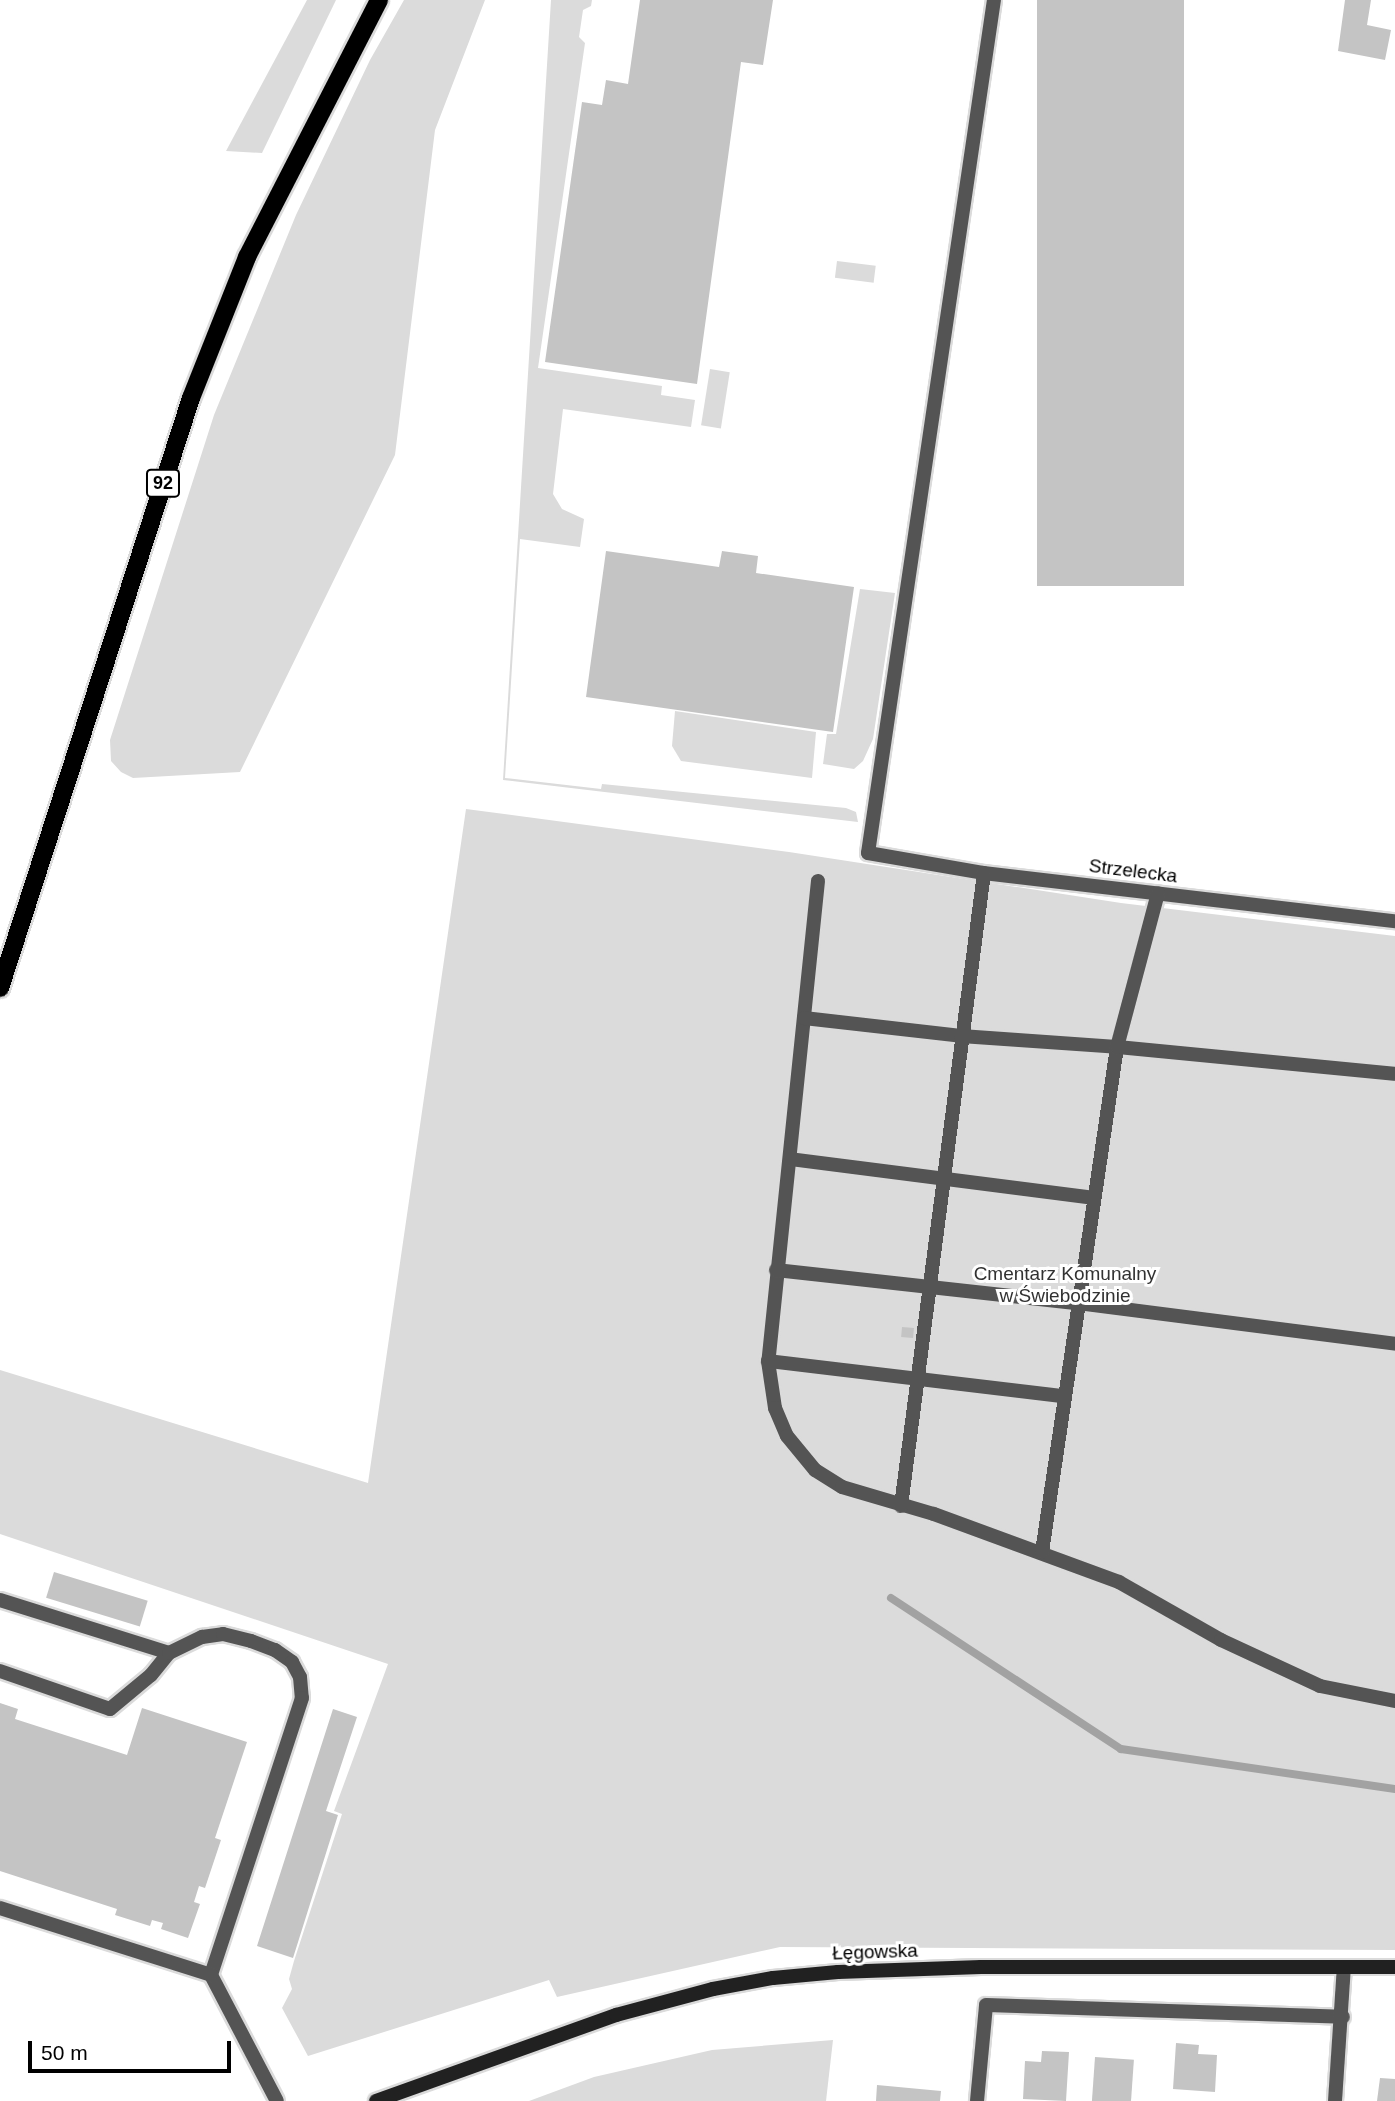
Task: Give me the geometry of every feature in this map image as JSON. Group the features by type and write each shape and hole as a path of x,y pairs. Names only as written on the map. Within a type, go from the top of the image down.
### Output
{"main road":[{"name":"92","path":"0,988 191,398 247,257 379,0"}],"street":[{"name":"Strzelecka","path":"994,0 868,853 984,873 1395,921"},
{"path":"901,1506 920,1379 961,1036 984,873"},
{"path":"818,881 768,1360 769,1383 787,1437 810,1464 842,1487 934,1514 1119,1582 1277,1668 1320,1686 1395,1701"},
{"path":"1042,1552 1117,1046 1158,893"},
{"path":"804,1018 961,1036 1117,1046 1395,1074"},
{"path":"790,1159 1094,1198"},
{"path":"776,1270 1077,1303 1395,1344"},
{"path":"768,1360 1063,1396"},
{"path":"0,1600 169,1653"},
{"path":"0,1671 110,1709 150,1675 169,1653 202,1637 223,1634 275,1650 292,1662 300,1677 302,1698 211,1975"},
{"path":"0,1908 211,1975 277,2101"},
{"name":"Łęgowska","path":"376,2101 616,2015 713,1989 773,1978 838,1972 981,1967 1395,1967"},
{"path":"1335,2101 1343,2017 1344,1967"},
{"path":"977,2101 986,2005 1343,2017"}],"green space":[{"path":"307,0 336,0 262,153 226,151"},
{"path":"404,0 485,0 435,130 395,455 240,772 133,778 121,772 111,761 110,740 214,415 296,215 370,60"},
{"path":"551,0 592,0 591,6 583,10 579,37 585,43 538,368 662,386 661,395 695,400 691,427 563,409 553,494 562,509 584,519 580,547 520,539 505,778 601,789 602,784 846,808 856,812 858,822 503,780"},
{"path":"837,261 876,266 874,283 835,278"},
{"path":"710,369 730,372 721,428 701,425"},
{"path":"860,589 895,593 873,739 863,761 854,769 823,764 827,734 836,734"},
{"path":"675,711 816,732 812,778 681,761 672,746"},
{"name":"Cmentarz Komunalny w Świebodzinie","path":"466,809 789,852 1121,903 1395,936 1395,1950 780,1947 557,1997 549,1980 308,2056 282,2008 292,1989 289,1979 294,1961 342,1814 334,1811 388,1664 0,1534 0,1370 368,1483"},
{"path":"833,2040 826,2101 529,2101 594,2077 712,2050"}],"building":[{"path":"640,0 773,0 763,65 741,62 697,384 545,362 582,102 602,105 606,80 628,84"},
{"path":"1037,0 1184,0 1184,586 1037,586"},
{"path":"1345,0 1371,0 1367,25 1391,30 1385,60 1338,51"},
{"path":"606,551 719,567 722,551 758,556 756,573 854,587 833,732 586,697"},
{"path":"902,1327 914,1328 913,1338 901,1337"},
{"path":"54,1572 148,1601 140,1626 46,1598"},
{"path":"0,1703 18,1709 15,1719 127,1755 142,1708 247,1742 215,1838 221,1840 205,1888 199,1886 194,1902 200,1904 188,1938 161,1929 163,1923 152,1920 150,1926 115,1915 117,1909 0,1871"},
{"path":"333,1709 357,1717 326,1811 338,1815 293,1958 257,1946"},
{"path":"1176,2043 1199,2045 1198,2054 1217,2055 1215,2092 1173,2089"},
{"path":"1042,2051 1069,2052 1066,2101 1023,2099 1025,2061 1041,2062"},
{"path":"1095,2057 1134,2060 1131,2101 1092,2101"},
{"path":"1380,2078 1395,2079 1395,2101 1377,2101"},
{"path":"877,2085 941,2091 940,2101 876,2101"}],"waterway":[{"path":"891,1598 1121,1749 1395,1789"}]}
